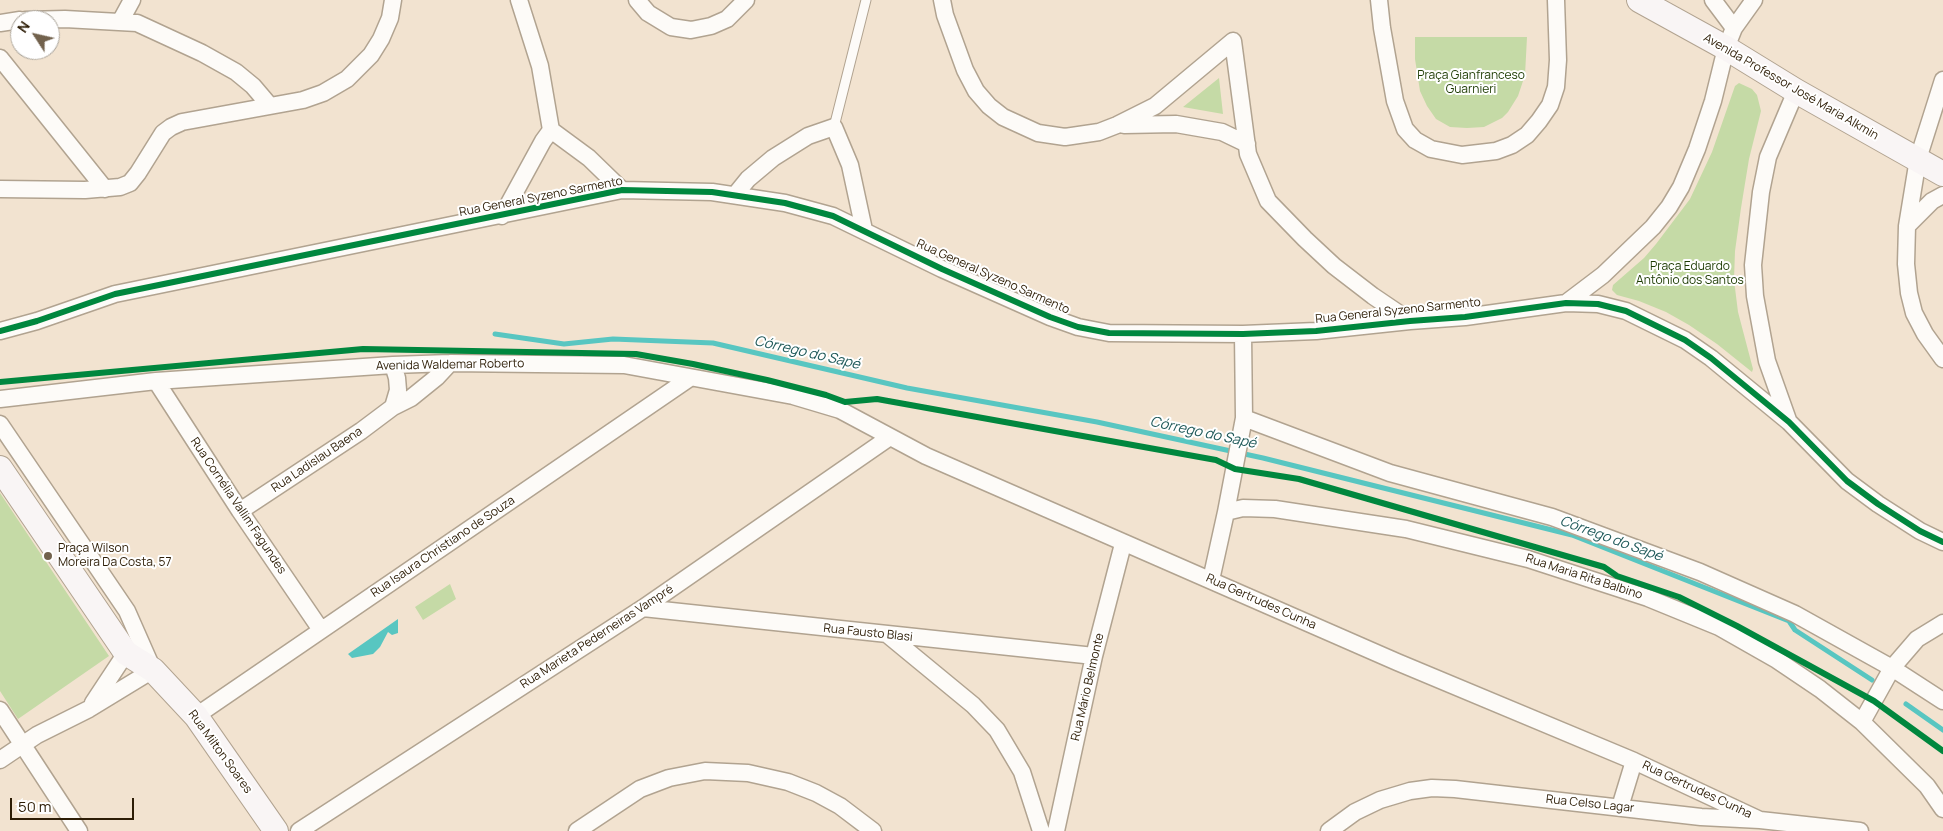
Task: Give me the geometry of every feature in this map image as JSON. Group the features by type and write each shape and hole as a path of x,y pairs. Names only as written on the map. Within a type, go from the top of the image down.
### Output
{"main road":[{"name":"Avenida Professor José Maria Alkmin","path":"1654,4 1730,38 1796,91 1943,174"},
{"path":"0,468 126,652 152,670"},
{"name":"Rua Milton Soares","path":"152,670 196,716 276,831"}],"street":[{"path":"120,22 132,0"},
{"path":"0,189 105,189 130,183 163,133 171,126 182,122 303,100 323,93 347,79 371,55 390,18 393,0"},
{"path":"502,216 539,148 551,130 540,66 519,0"},
{"path":"637,0 648,13 671,27 690,30 711,26 727,19 746,0"},
{"path":"1379,0 1395,102 1405,129 1415,140 1431,149 1462,154 1496,151 1512,145 1527,134 1550,105 1556,87 1558,60 1556,0"},
{"path":"1713,0 1730,38"},
{"path":"1566,303 1604,275 1653,227 1669,207 1681,186 1697,149 1713,101 1730,38 1754,0"},
{"path":"944,5 965,70 976,91 989,106 1003,117 1038,133 1065,137 1099,132 1155,106 1233,41 1248,154 1268,201 1334,266 1410,321"},
{"path":"60,18 137,23 202,52 236,72 253,86 270,106"},
{"path":"0,58 105,189"},
{"path":"1943,80 1918,160 1907,226 1906,264 1909,293 1914,313 1925,334 1943,359"},
{"path":"1789,422 1767,361 1755,296 1753,265 1761,192 1768,157 1796,91"},
{"path":"1117,125 1176,124 1222,132 1247,144"},
{"path":"734,195 748,179 773,158 808,136 834,127 850,165 864,230"},
{"path":"551,130 589,158 622,190"},
{"name":"Rua General Syzeno Sarmento","path":"0,331 37,321 115,294 622,190 712,192 785,203 833,216 942,269 1050,317 1078,327 1109,333 1243,334 1316,331 1465,317 1566,303 1598,304 1626,311 1685,340 1711,358 1789,422 1847,481 1920,531 1943,542"},
{"path":"1907,226 1932,201 1943,195"},
{"path":"1211,580 1243,425 1243,334"},
{"name":"Avenida Waldemar Roberto","path":"0,399 156,381 393,365 450,363 624,365 793,396 840,410 890,437"},
{"name":"Rua Ladislau Baena","path":"240,511 393,408 411,398 437,377 450,363"},
{"path":"393,365 398,390 393,408"},
{"name":"Rua Isaura Christiano de Souza","path":"196,716 690,378"},
{"name":"Rua Cornélia Vallim Fagundes","path":"156,381 240,511 321,630"},
{"name":"Rua Milton Soares","path":"0,424 127,611 152,670"},
{"path":"1243,425 1390,473 1552,517 1700,572 1796,614 1892,668 1943,701"},
{"name":"Rua Gertrudes Cunha","path":"890,437 926,456 1123,544 1211,580 1397,662 1634,761 1760,820"},
{"name":"Rua Marieta Pederneiras Vampré","path":"299,831 643,608 890,437"},
{"name":"Rua Maria Rita Balbino","path":"1226,512 1243,508 1275,509 1406,529 1528,559 1648,598 1719,628 1777,660 1820,689 1862,722 1927,786 1943,809"},
{"name":"Rua Mário Belmonte","path":"1056,831 1094,656 1123,544"},
{"name":"Rua Fausto Blasi","path":"643,608 1094,656"},
{"path":"1862,722 1892,668 1917,639 1943,623"},
{"path":"888,635 973,704 997,730 1022,772 1041,831"},
{"path":"89,709 126,652"},
{"path":"0,760 22,745 89,709 152,670"},
{"path":"0,710 80,831"},
{"name":"Rua Gertrudes Cunha","path":"1620,807 1634,761"},
{"path":"577,831 640,789 669,778 706,771 748,773 788,782 816,793 840,806 873,831"},
{"name":"Rua Celso Lagar","path":"1329,831 1355,812 1380,800 1410,791 1432,788 1701,817 1760,820 1860,831"}],"lane":[{"path":"834,127 866,0"}],"green space":[{"name":"Praça Gianfranceso Guarnieri","path":"1415,37 1527,37 1525,75 1518,96 1508,112 1502,118 1484,127 1450,127 1436,119 1420,91 1415,59"},
{"path":"1219,78 1223,114 1183,107"},
{"name":"Praça Eduardo Antônio dos Santos","path":"1739,83 1752,89 1757,95 1761,111 1749,159 1741,208 1735,251 1734,280 1738,312 1753,369 1752,372 1717,344 1689,325 1666,312 1639,301 1617,295 1612,290 1613,285 1644,258 1656,244 1690,199 1712,152 1735,86"},
{"path":"0,493 109,656 18,719 0,691"},
{"path":"450,584 456,599 423,620 415,607"}],"water":[{"path":"398,619 398,633 392,635 388,632 380,647 373,654 352,658 348,654"}],"waterway":[{"name":"Córrego do Sapé","path":"495,334 564,344 613,339 713,343 907,388 1097,422 1263,458 1572,535 1789,621 1795,630 1872,680"},
{"name":"Córrego do Sapé","path":"1906,704 1943,730"}],"cycle path":[{"path":"0,331 37,321 115,294 622,190 712,192 785,203 833,216 942,269 1050,317 1078,327 1109,333 1243,334 1316,331 1465,317 1566,303 1598,304 1626,311 1685,340 1711,358 1789,422 1847,481 1920,531 1943,542"},
{"path":"0,382 363,349 636,354 767,380 826,395 845,402 877,399 1216,460 1235,469 1299,479 1604,567 1617,576 1679,597 1737,626 1874,701 1943,751"}],"place":[{"name":"Praça Wilson Moreira Da Costa, 57","path":"48,556"}]}
